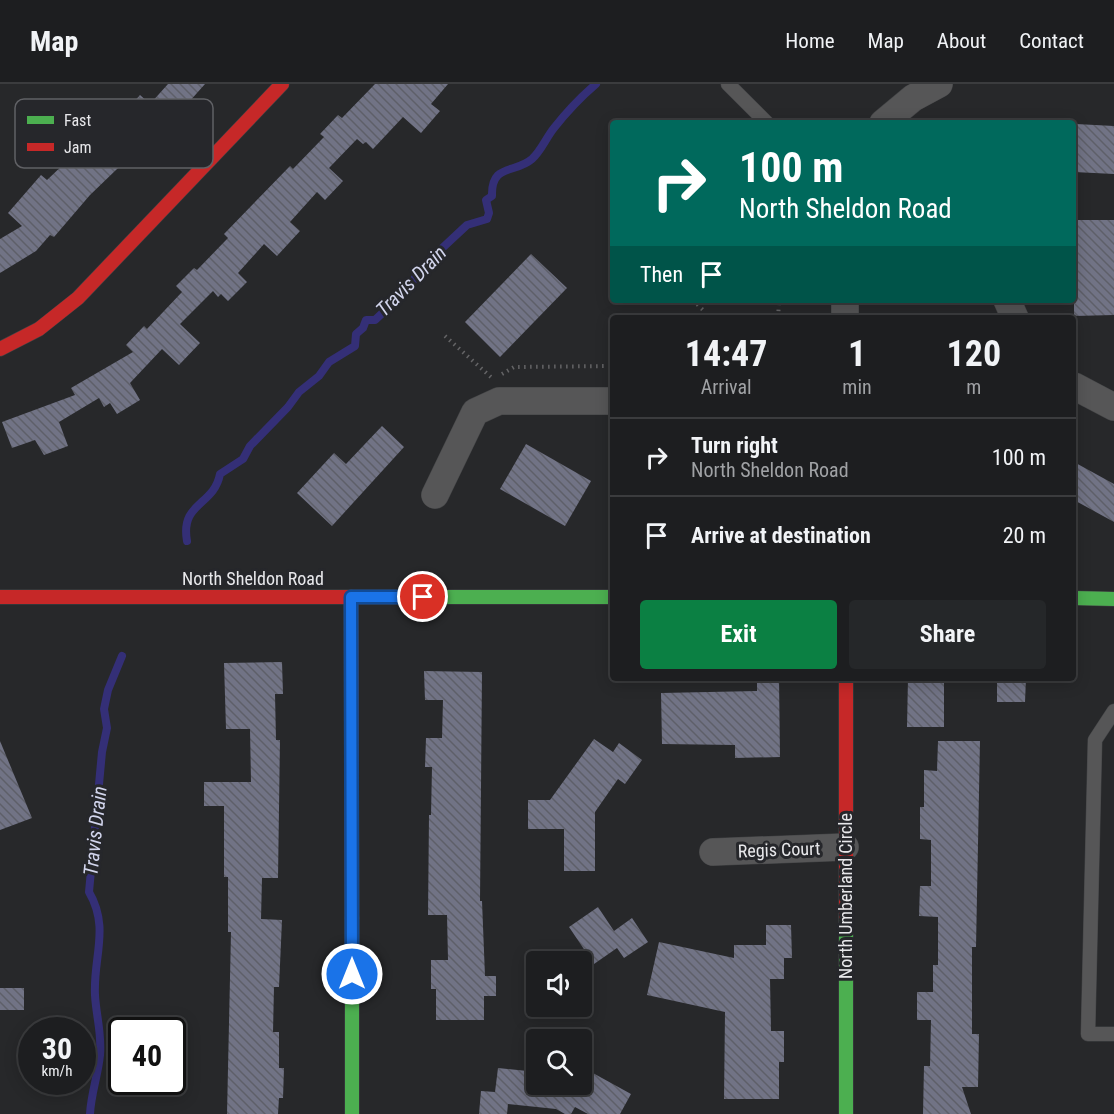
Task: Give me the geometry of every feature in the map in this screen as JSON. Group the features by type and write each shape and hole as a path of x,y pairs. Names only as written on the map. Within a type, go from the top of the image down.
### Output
{"street":[{"path":"213,156 282,84"},
{"path":"887,120 912,98 934,87"},
{"path":"0,349 39,329 60,315 202,168"},
{"path":"1076,387 1114,407"},
{"path":"435,495 475,411 483,406 499,401 610,401"},
{"name":"North Sheldon Road","path":"0,597 610,597"},
{"path":"351,597 352,1114"},
{"path":"1076,598 1114,598"},
{"name":"North Umberland Circle","path":"846,681 846,1114"},
{"name":"Regis Court","path":"713,852 845,848"}],"lane":[{"path":"728,84 764,120"},
{"path":"1114,711 1095,740 1088,1034 1114,1034"}],"path":[{"path":"696,303 705,315"},
{"path":"445,336 501,386"},
{"path":"493,379 514,367 610,366"}],"building":[{"path":"168,84 205,84 192,99 154,99"},
{"path":"375,84 448,84 431,104 440,111 421,133 403,117 373,149 366,142 363,144 357,139 329,168 343,181 325,200 317,192 290,222 300,231 277,256 264,244 238,273 247,282 228,301 221,294 218,297 213,291 180,324 200,343 179,365 162,349 130,383 140,400 117,414 110,403 104,407 99,398 59,422 68,446 44,455 35,440 12,448 2,422 75,395 71,388 133,352 126,345 144,326 147,329 182,292 176,286 194,268 197,270 228,238 224,234 290,166 293,169 324,137 320,134 338,115 342,118"},
{"path":"1076,124 1114,126 1114,174 1076,172"},
{"path":"60,168 118,168 90,195 54,237 50,235 36,251 0,273 0,239 22,226 8,213 41,175 47,180"},
{"path":"1076,220 1114,220 1114,315 1074,315"},
{"path":"531,254 567,288 500,357 465,322"},
{"path":"382,426 404,447 332,526 297,493 334,453 346,464"},
{"path":"526,444 591,481 565,526 500,489"},
{"path":"1076,463 1114,484 1114,522 1076,501"},
{"path":"282,662 283,694 275,694 276,740 280,740 278,878 262,878 261,919 282,920 279,987 274,987 273,1032 279,1032 279,1068 284,1068 283,1098 279,1098 278,1114 227,1114 231,932 228,932 228,877 224,877 224,806 204,806 204,782 251,782 250,729 226,729 224,663"},
{"path":"424,671 482,672 480,901 482,901 485,976 496,976 496,996 484,996 484,1020 436,1020 436,989 431,989 431,960 448,960 447,915 428,915 432,767 425,767 426,738 442,738 443,700 425,700"},
{"path":"757,681 779,681 780,757 735,758 735,745 662,744 661,693 757,691"},
{"path":"908,681 944,681 944,727 907,727"},
{"path":"997,681 1026,681 1025,702 997,702"},
{"path":"594,739 613,752 619,743 642,760 625,784 618,779 595,812 595,871 564,871 564,829 528,829 528,800 550,800"},
{"path":"0,741 32,818 0,830"},
{"path":"938,741 980,741 976,947 972,947 972,1034 979,1034 978,1087 962,1087 971,1114 923,1114 924,1066 930,1066 931,1020 917,1020 917,992 933,992 933,965 938,965 938,917 919,916 920,886 931,886 931,840 920,839 920,807 924,807 924,770 937,771"},
{"path":"598,907 614,931 632,918 648,942 624,958 617,948 594,964 592,951 585,951 569,927"},
{"path":"766,925 791,925 792,958 784,958 784,979 770,979 771,1031 784,1031 784,1062 779,1062 779,1099 724,1099 725,1012 647,995 659,942 734,958 734,945 766,945"},
{"path":"0,988 24,988 24,1010 0,1010"},
{"path":"498,1068 526,1071 526,1095 592,1095 592,1073 631,1094 620,1114 588,1114 575,1107 571,1114 565,1114 556,1109 508,1104 507,1114 479,1114 481,1091 495,1092"}],"waterway":[{"name":"Travis Drain","path":"187,541 188,519 217,484 220,474 243,459 250,446 288,407 299,392 319,376 329,362 355,346 356,334 363,328 366,320 375,320 407,290 422,267 467,225 487,219 489,213 486,200 492,196 495,178 532,159 558,123 596,84"},
{"name":"Travis Drain","path":"90,1114 100,1047 95,995 100,930 99,918 89,892 102,752 107,728 104,709 108,690 122,656"}],"traffic: fast":[{"path":"413,597 610,597"},
{"path":"1076,598 1114,599"},
{"path":"846,917 846,1114"},
{"path":"352,918 352,1114"}],"traffic: jam":[{"path":"213,156 282,84"},
{"path":"0,349 39,329 78,298 202,168"},
{"path":"0,597 413,597"},
{"path":"351,597 352,918"},
{"path":"846,681 846,917"}],"route":[{"path":"352,974 351,597 423,597"}]}
